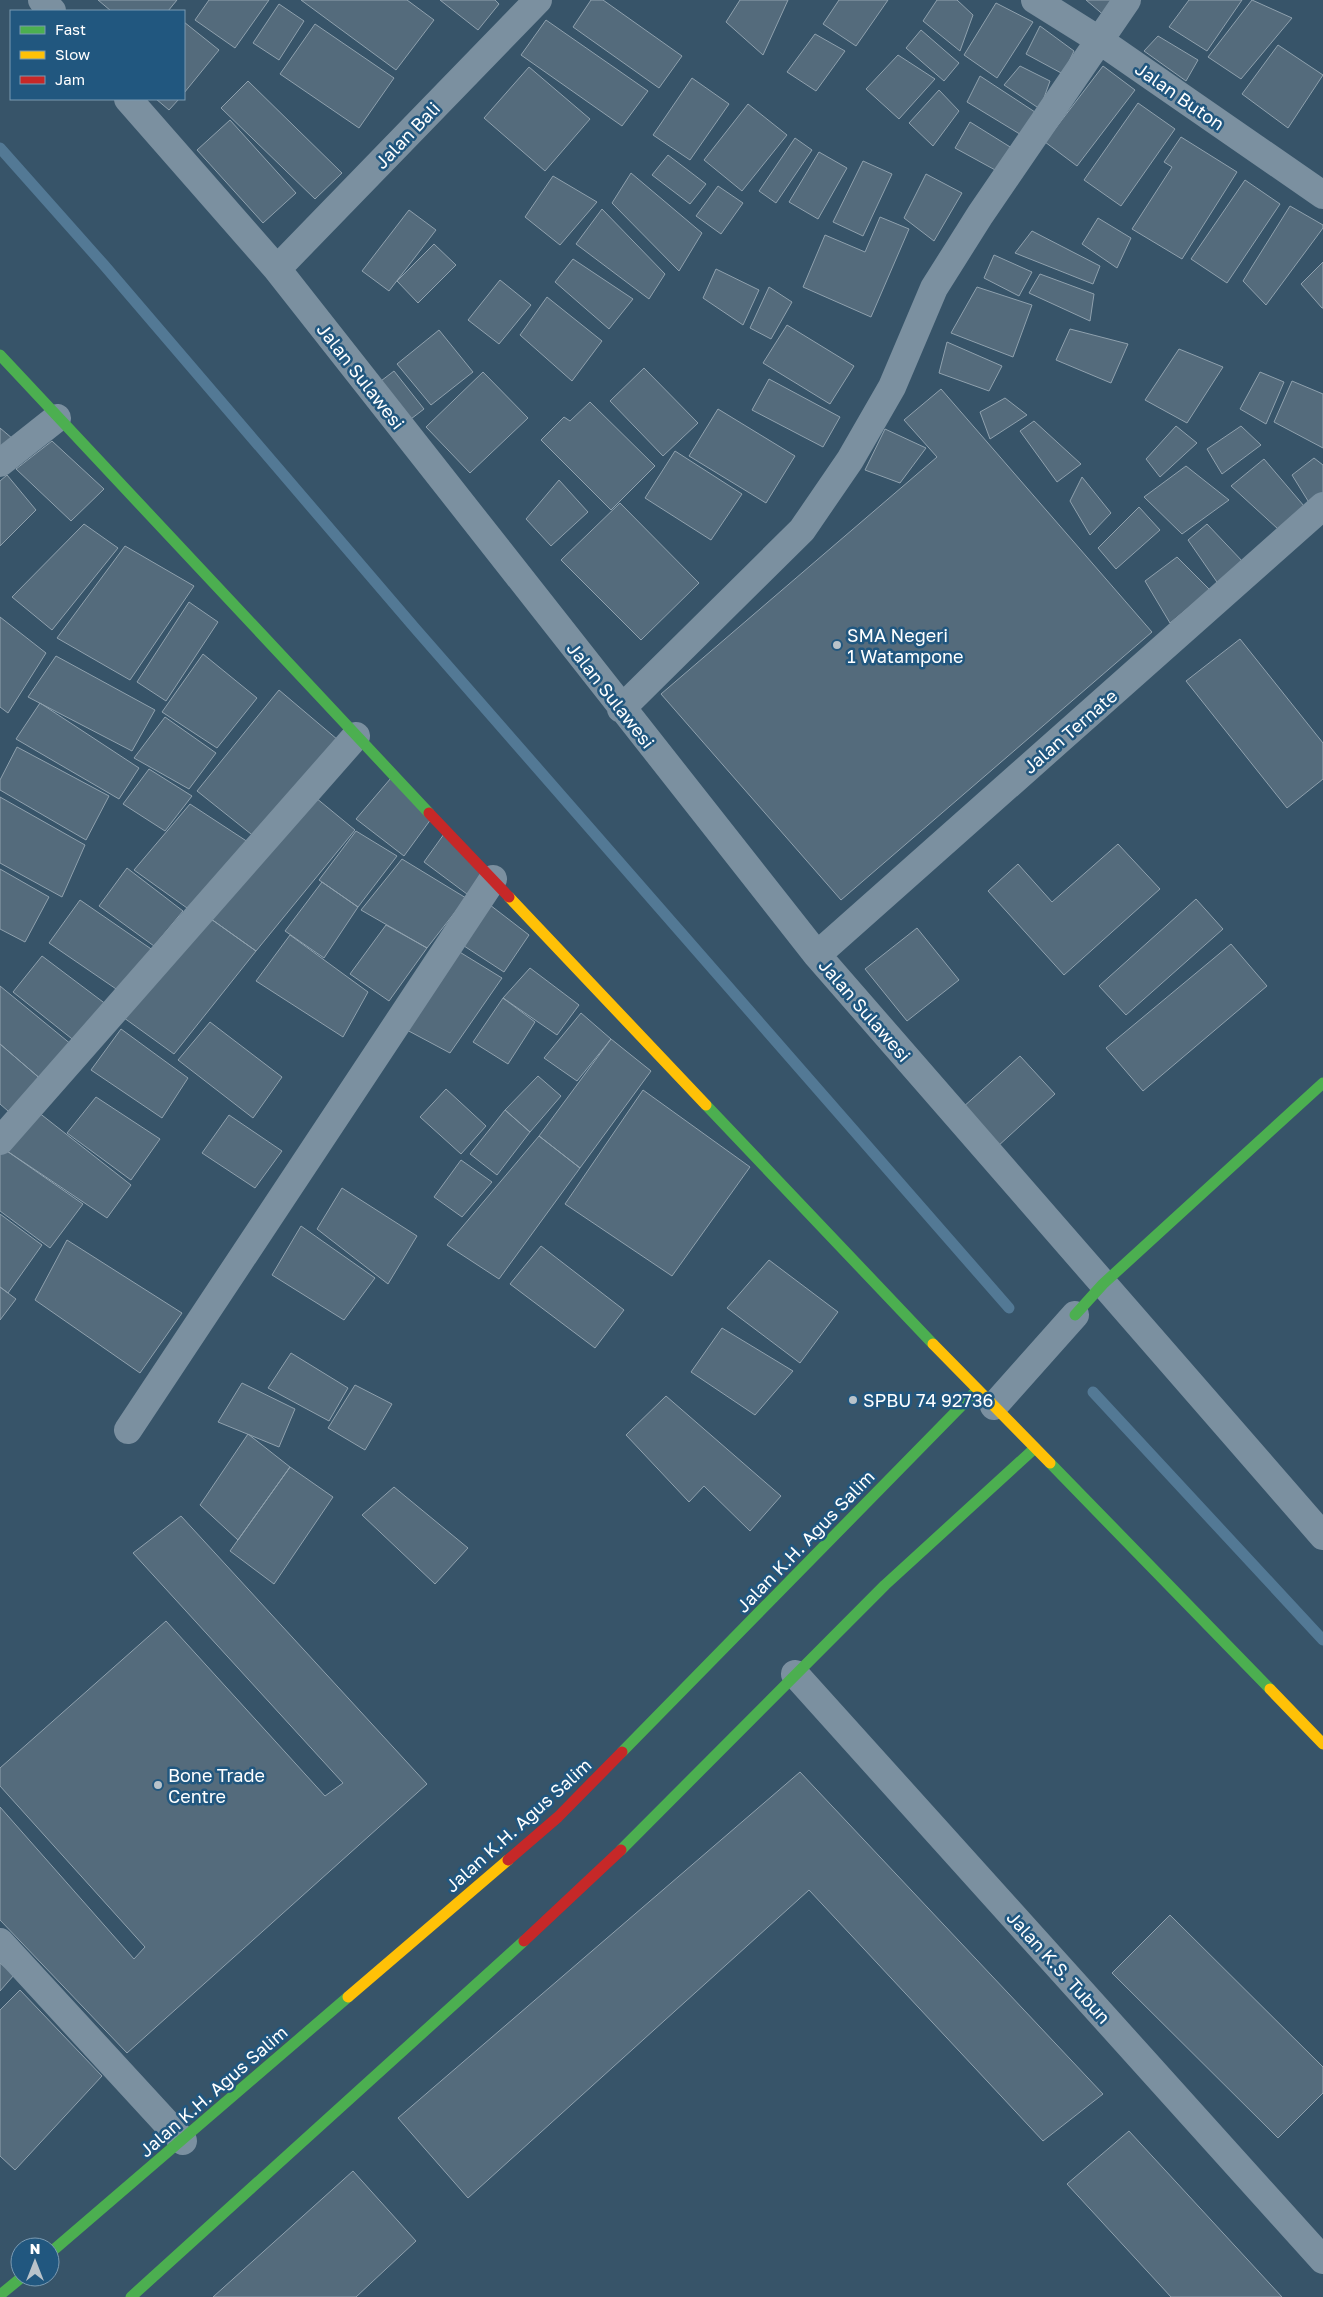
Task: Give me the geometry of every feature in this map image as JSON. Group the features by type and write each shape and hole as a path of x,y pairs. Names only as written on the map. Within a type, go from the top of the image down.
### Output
{"street":[{"path":"42,0 51,10"},
{"name":"Jalan Bali","path":"277,269 538,0"},
{"name":"Jalan Buton","path":"1036,0 1099,40 1323,195"},
{"path":"621,709 802,530 850,460 892,386 934,288 1127,0"},
{"name":"Jalan Sulawesi","path":"129,100 277,269 621,709 817,955 1103,1284 1320,1527"},
{"path":"0,355 356,736 986,1398 1199,1614 1323,1744"},
{"path":"0,463 57,418"},
{"name":"Jalan Ternate","path":"817,955 1323,506"},
{"path":"0,1142 356,736"},
{"path":"128,1430 493,879"},
{"path":"986,1398 1032,1363 1103,1284 1323,1083"},
{"name":"Jalan K.H. Agus Salim","path":"60,2245 183,2141 558,1817 986,1398"},
{"path":"131,2297 589,1882 884,1585 1035,1448"},
{"name":"Jalan K.S. Tubun","path":"795,1674 1323,2260"},
{"path":"0,1942 183,2141"},
{"path":"0,2295 10,2287"}],"building":[{"path":"98,0 177,0 169,10 110,10"},
{"path":"209,0 269,0 235,48 195,20"},
{"path":"301,0 407,0 434,20 396,70"},
{"path":"440,0 495,0 499,4 478,30"},
{"path":"591,0 603,0 682,56 659,88 573,27"},
{"path":"740,0 788,0 763,55 726,22"},
{"path":"839,0 888,0 856,46 823,24"},
{"path":"937,0 957,0 973,15 960,51 923,21"},
{"path":"1086,0 1118,0 1106,17"},
{"path":"1189,0 1242,0 1207,51 1169,27"},
{"path":"1252,0 1292,18 1241,79 1208,57"},
{"path":"996,3 1033,22 997,78 964,55"},
{"path":"279,4 304,21 279,60 253,43"},
{"path":"546,20 648,91 622,126 521,55"},
{"path":"185,23 219,50 185,92"},
{"path":"315,24 394,78 359,128 280,74"},
{"path":"1040,26 1074,51 1063,74 1026,54"},
{"path":"921,30 959,63 944,81 906,48"},
{"path":"815,34 845,51 816,91 787,72"},
{"path":"1158,36 1198,60 1186,81 1144,51"},
{"path":"1278,45 1323,75 1288,128 1242,94"},
{"path":"898,55 935,79 899,119 866,89"},
{"path":"1020,66 1050,81 1040,109 1004,85"},
{"path":"1103,66 1135,90 1077,166 1045,142"},
{"path":"529,67 590,119 545,171 484,118"},
{"path":"980,76 1038,114 1023,136 967,102"},
{"path":"692,78 729,104 690,160 653,135"},
{"path":"248,81 342,173 315,199 221,108"},
{"path":"939,90 959,111 933,146 909,123"},
{"path":"157,100 178,100 169,110"},
{"path":"1138,103 1175,129 1121,206 1084,180"},
{"path":"748,104 787,135 742,191 704,160"},
{"path":"230,120 296,193 263,223 197,150"},
{"path":"970,122 1015,150 997,171 955,148"},
{"path":"1181,137 1237,172 1182,259 1132,229 1172,167 1164,162"},
{"path":"795,138 812,150 776,203 759,191"},
{"path":"819,152 847,168 818,219 789,202"},
{"path":"668,155 706,184 690,204 652,175"},
{"path":"863,161 892,174 863,236 833,222"},
{"path":"631,173 702,233 679,271 612,203"},
{"path":"926,174 962,193 934,241 904,218"},
{"path":"553,176 597,202 560,245 525,217"},
{"path":"1245,180 1280,204 1227,283 1191,259"},
{"path":"718,186 743,203 721,234 696,216"},
{"path":"1290,206 1323,225 1323,228 1266,305 1243,281"},
{"path":"602,209 665,274 649,299 576,244"},
{"path":"409,210 436,230 389,291 362,271"},
{"path":"880,217 909,229 871,317 803,287 825,235 865,252"},
{"path":"1098,218 1131,238 1117,268 1082,244"},
{"path":"1032,231 1100,266 1093,284 1015,253"},
{"path":"434,244 456,265 418,303 397,281"},
{"path":"994,255 1032,272 1019,296 984,278"},
{"path":"573,259 633,299 609,329 555,282"},
{"path":"1323,262 1323,308 1322,308 1301,284"},
{"path":"716,269 759,290 743,325 703,298"},
{"path":"1040,274 1094,294 1090,321 1029,293"},
{"path":"500,280 531,305 499,344 468,320"},
{"path":"769,287 792,302 771,339 750,328"},
{"path":"977,287 1032,305 1013,357 951,333"},
{"path":"547,297 602,341 572,381 520,335"},
{"path":"787,325 854,366 830,404 763,363"},
{"path":"1070,329 1128,344 1111,383 1056,360"},
{"path":"439,330 473,372 431,405 397,364"},
{"path":"947,342 1002,366 989,391 939,373"},
{"path":"1179,349 1223,367 1187,423 1145,400"},
{"path":"644,368 698,423 663,456 610,401"},
{"path":"394,371 424,409 407,422 377,384"},
{"path":"483,372 528,418 470,473 426,427"},
{"path":"1260,372 1284,382 1266,424 1240,409"},
{"path":"769,379 840,417 823,447 752,410"},
{"path":"1292,381 1323,394 1323,448 1274,422"},
{"path":"941,389 1152,632 841,900 661,694 937,457 904,420"},
{"path":"1005,398 1027,415 990,439 980,412"},
{"path":"590,402 655,466 611,510 541,440 564,417 570,421"},
{"path":"718,409 795,456 766,503 689,456"},
{"path":"1034,421 1081,464 1057,482 1020,431"},
{"path":"1176,426 1197,443 1160,477 1146,459"},
{"path":"1241,426 1261,445 1222,474 1207,449"},
{"path":"0,428 13,439 0,449"},
{"path":"885,429 926,448 900,483 865,470"},
{"path":"52,441 104,489 71,521 16,469"},
{"path":"675,451 742,494 711,540 645,498"},
{"path":"1314,458 1323,465 1323,498 1313,509 1292,475"},
{"path":"1264,459 1304,506 1278,529 1231,486"},
{"path":"1186,466 1229,500 1182,534 1144,497"},
{"path":"7,475 36,510 0,546 0,481"},
{"path":"1082,477 1111,513 1090,535 1070,501"},
{"path":"559,480 588,512 551,546 526,519"},
{"path":"620,503 699,583 641,640 561,560"},
{"path":"1139,507 1160,530 1116,569 1098,548"},
{"path":"84,524 118,548 52,630 12,597"},
{"path":"1207,524 1244,563 1219,585 1188,540"},
{"path":"125,546 194,586 130,680 57,638"},
{"path":"1177,557 1210,590 1170,623 1145,581"},
{"path":"189,602 218,622 166,701 137,682"},
{"path":"0,617 46,653 8,713 0,707"},
{"path":"1240,639 1323,743 1323,779 1287,808 1186,681"},
{"path":"203,654 257,698 217,748 162,712"},
{"path":"56,656 155,710 132,751 28,697"},
{"path":"279,690 338,740 256,838 197,791"},
{"path":"40,703 139,768 119,799 16,739"},
{"path":"165,717 216,753 189,789 134,758"},
{"path":"17,747 109,796 86,840 0,790 0,780"},
{"path":"149,769 192,796 165,831 123,804"},
{"path":"391,778 431,819 404,856 356,819"},
{"path":"310,793 355,830 256,951 204,914"},
{"path":"0,797 85,845 62,897 0,863"},
{"path":"190,804 248,842 194,913 134,870"},
{"path":"356,831 397,856 358,907 319,880"},
{"path":"444,834 487,877 471,897 424,862"},
{"path":"1118,844 1160,889 1064,975 988,891 1018,864 1052,902"},
{"path":"402,859 466,898 427,948 361,910"},
{"path":"127,868 183,911 154,946 99,906"},
{"path":"0,869 49,897 25,942 0,929"},
{"path":"322,882 358,907 324,958 285,931"},
{"path":"1196,899 1223,929 1126,1015 1099,986"},
{"path":"80,900 157,953 122,993 49,943"},
{"path":"490,905 529,935 504,972 461,944"},
{"path":"204,914 256,951 174,1054 120,1015"},
{"path":"386,925 427,948 389,1001 350,974"},
{"path":"917,928 959,980 907,1021 865,969"},
{"path":"290,935 368,992 343,1037 256,981"},
{"path":"1231,944 1267,986 1143,1091 1106,1048"},
{"path":"458,951 502,978 450,1053 405,1029"},
{"path":"42,956 107,1005 76,1042 13,992"},
{"path":"530,968 579,1005 557,1035 503,998"},
{"path":"0,986 72,1045 43,1081 0,1044"},
{"path":"503,998 535,1022 508,1064 473,1042"},
{"path":"581,1013 611,1039 577,1081 544,1058"},
{"path":"210,1022 282,1077 253,1118 178,1060"},
{"path":"121,1029 188,1078 162,1118 91,1070"},
{"path":"611,1039 651,1071 580,1168 539,1136"},
{"path":"0,1044 43,1081 16,1118 0,1104"},
{"path":"1020,1056 1055,1094 997,1147 962,1108"},
{"path":"538,1076 561,1096 530,1132 505,1110"},
{"path":"446,1089 486,1126 461,1154 420,1117"},
{"path":"643,1090 750,1167 672,1276 565,1204"},
{"path":"96,1097 160,1139 131,1180 67,1133"},
{"path":"505,1110 530,1132 497,1175 470,1154"},
{"path":"38,1112 131,1185 107,1218 4,1149"},
{"path":"229,1115 282,1151 255,1188 202,1153"},
{"path":"539,1136 580,1168 499,1279 447,1245"},
{"path":"4,1149 83,1204 50,1248 0,1211 0,1153"},
{"path":"461,1160 492,1182 462,1217 434,1197"},
{"path":"342,1188 417,1236 388,1284 317,1229"},
{"path":"0,1214 42,1245 8,1293 0,1287"},
{"path":"301,1226 375,1278 344,1320 272,1275"},
{"path":"67,1240 182,1313 140,1373 35,1300"},
{"path":"541,1246 624,1310 595,1348 510,1284"},
{"path":"769,1260 838,1312 800,1363 727,1308"},
{"path":"0,1287 16,1299 0,1320"},
{"path":"722,1328 793,1371 755,1415 691,1372"},
{"path":"291,1353 348,1388 329,1421 268,1388"},
{"path":"242,1383 295,1409 279,1447 218,1422"},
{"path":"355,1385 392,1404 365,1450 328,1428"},
{"path":"666,1396 781,1496 750,1531 704,1486 689,1502 626,1435"},
{"path":"248,1434 290,1467 238,1540 200,1505"},
{"path":"290,1467 333,1497 274,1584 230,1551"},
{"path":"394,1487 468,1548 435,1584 362,1515"},
{"name":"Bone Trade Centre","path":"181,1516 427,1784 127,2053 0,1920 0,1807 134,1959 145,1947 0,1786 0,1768 166,1621 325,1796 343,1783 133,1553"},
{"path":"800,1772 1103,2094 1043,2141 809,1890 468,2198 398,2118"},
{"path":"1170,1915 1323,2067 1323,2093 1278,2138 1112,1973"},
{"path":"0,1963 14,1975 0,1991"},
{"path":"20,1990 102,2076 15,2170 0,2156 0,2010"},
{"path":"1129,2131 1282,2297 1171,2297 1067,2184"},
{"path":"353,2171 416,2241 356,2297 213,2297"}],"waterway":[{"path":"0,148 104,265 414,627 1009,1308"},
{"path":"1093,1392 1323,1640"}],"traffic: fast":[{"path":"0,355 429,813"},
{"path":"1075,1315 1103,1284 1323,1083"},
{"path":"706,1105 933,1344"},
{"path":"622,1752 977,1390"},
{"path":"621,1850 885,1585 1035,1448"},
{"path":"1050,1463 1270,1689"},
{"path":"131,2297 524,1941"},
{"path":"60,2244 348,1997"},
{"path":"0,2295 10,2287"}],"traffic: slow":[{"path":"509,897 706,1105"},
{"path":"933,1344 1050,1463"},
{"path":"1270,1689 1323,1744"},
{"path":"348,1997 508,1860"}],"traffic: jam":[{"path":"429,813 509,897"},
{"path":"508,1860 558,1817 622,1752"},
{"path":"524,1941 621,1850"}],"place":[{"name":"SMA Negeri 1 Watampone","path":"837,645"},
{"name":"SPBU 74 92736","path":"853,1400"},
{"name":"Bone Trade Centre","path":"158,1785"}]}
